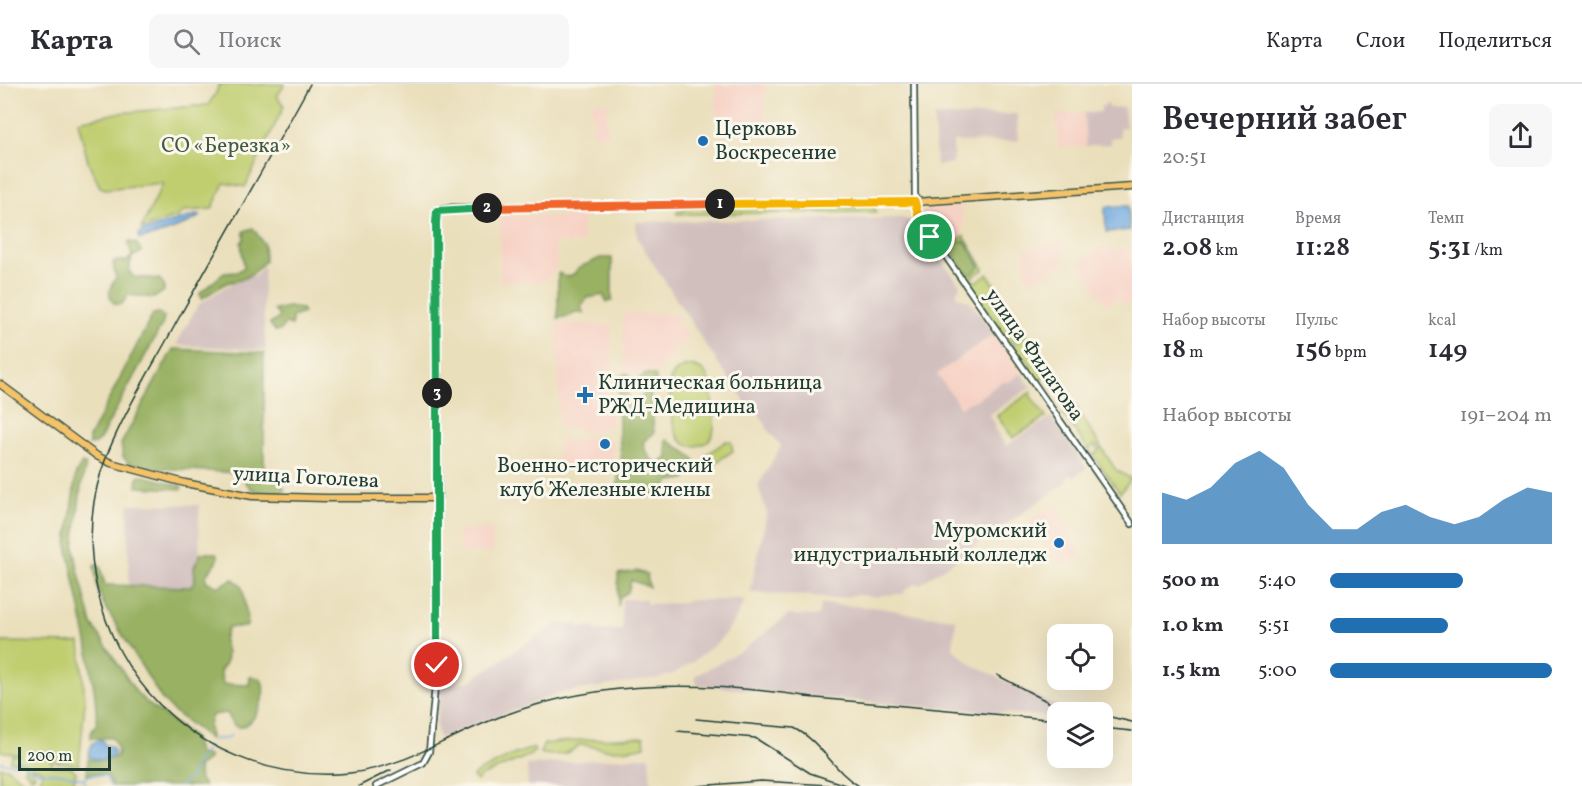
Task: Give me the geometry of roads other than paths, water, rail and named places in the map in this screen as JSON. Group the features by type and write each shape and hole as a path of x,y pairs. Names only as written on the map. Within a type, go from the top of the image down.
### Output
{"main road":[{"path":"438,498 437,211 452,208 915,202 1132,187"},
{"name":"улица Гоголева","path":"0,384 105,461 185,483 252,496 344,499 438,498"}],"street":[{"name":"улица Филатова","path":"914,84 915,202 921,224 1132,524"},
{"path":"376,786 423,763 429,748 437,665 438,498"}],"water":[{"path":"1128,206 1130,230 1106,232 1105,207"},
{"path":"196,215 200,216 179,227 139,239 139,234 143,231"},
{"path":"98,740 110,746 114,750 114,755 101,760 88,756 92,744"}],"waterway":[{"path":"213,741 231,736"},
{"path":"179,786 191,777 208,747"},
{"path":"0,762 12,764 21,762 29,769 39,772 60,773 84,779 86,786"},
{"path":"84,779 89,775 106,776 110,786"}],"railway":[{"path":"310,84 133,401 107,455 97,488 92,521 92,555 97,588 106,620 120,651 138,679 179,723 223,750 272,768 324,774 371,770 391,764 486,722 543,703 581,694 658,686 697,686 813,697"},
{"path":"997,675 1048,702"},
{"path":"805,697 1047,719"},
{"path":"1113,718 1132,722"},
{"path":"696,719 794,728 812,740 850,780 859,786"},
{"path":"1113,729 1132,731"},
{"path":"677,731 755,738 810,773 848,786"},
{"path":"359,786 391,770"},
{"path":"697,786 761,781 828,785"}],"place":[{"name":"Церковь Воскресение","path":"703,141"},
{"name":"Клиническая больница РЖД-Медицина","path":"585,395"},
{"name":"Военно-исторический клуб Железные клены","path":"605,444"},
{"name":"Муромский индустриальный колледж","path":"1059,543"}],"park label":[{"name":"СО «Березка»","path":"226,146"}]}
